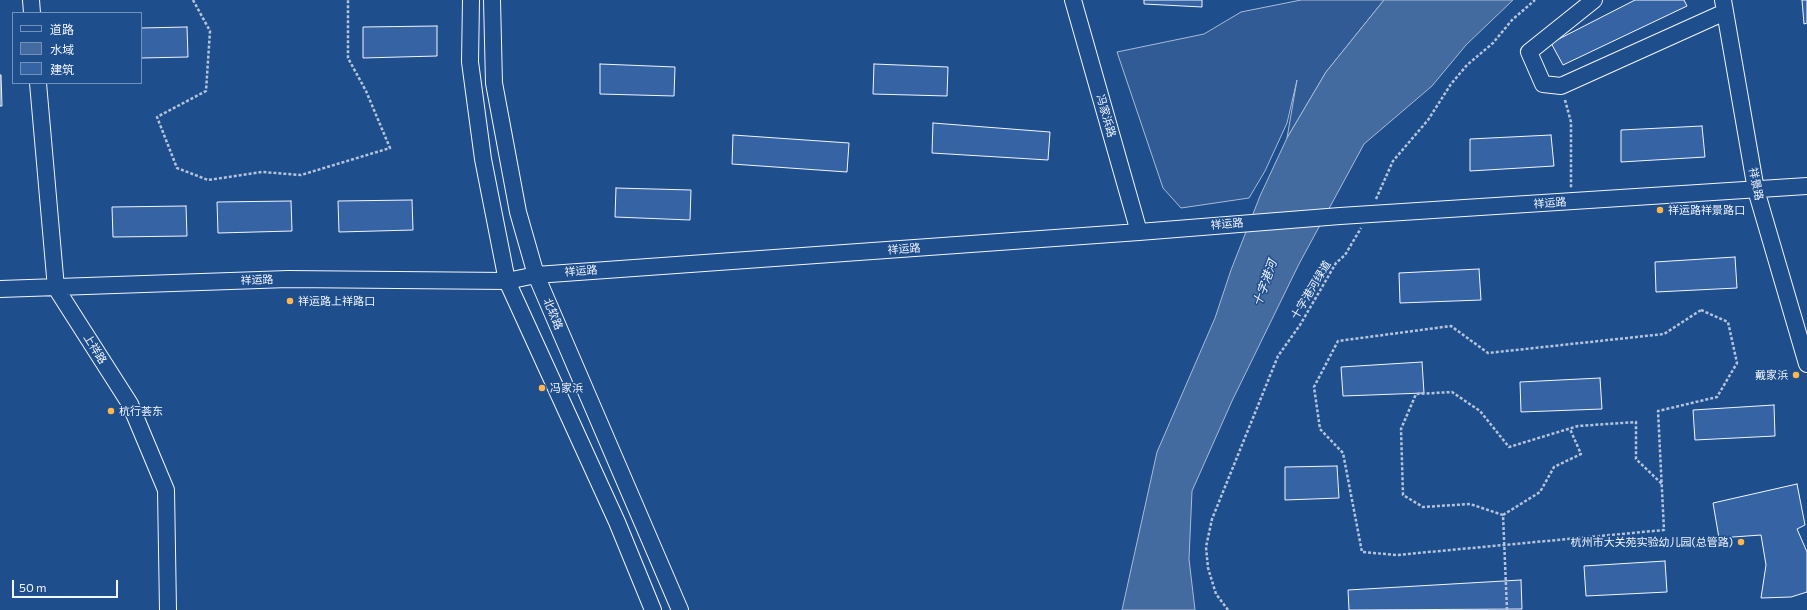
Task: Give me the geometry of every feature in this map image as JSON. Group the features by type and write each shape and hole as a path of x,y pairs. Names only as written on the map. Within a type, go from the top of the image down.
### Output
{"street":[{"path":"30,0 32,12"},
{"path":"471,0 470,62 483,160 507,281 617,522 653,610"},
{"name":"北软路","path":"492,0 494,83 518,212 536,274 680,610"},
{"name":"冯家浜路","path":"1073,0 1139,232"},
{"path":"1594,0 1529,52 1543,84 1561,86 1724,6"},
{"name":"祥景路","path":"1724,6 1756,190 1807,364"},
{"name":"上祥路","path":"38,84 56,288 130,404 166,490 168,610"},
{"name":"祥运路","path":"0,288 56,288 288,279 507,281 536,274 1139,232 1340,216 1807,186"}],"path":[{"path":"193,0 210,31 206,91 157,117 176,168 208,180 262,172 301,176 390,148 366,91 348,58 348,0"},
{"name":"十字港河绿道","path":"1228,610 1216,594 1208,568 1206,547 1212,519 1278,356 1300,325 1336,263 1346,255 1369,214 1393,161 1428,120 1451,84 1467,65 1493,43 1512,20 1536,0"},
{"path":"1561,86 1571,122 1570,202"},
{"path":"1701,310 1728,322 1737,363 1717,397 1658,411 1664,530 1503,546 1397,555 1362,552 1343,453 1320,428 1314,388 1338,341 1450,326 1488,353 1664,334 1701,310"},
{"path":"1503,515 1470,504 1423,507 1404,496 1402,429 1416,394 1452,392 1480,411 1509,447 1578,426 1636,422 1636,459 1662,484"},
{"path":"1503,515 1540,492 1554,467 1581,454 1570,428"},
{"path":"1503,515 1503,546 1507,610"}],"shaded area":[{"path":"1301,0 1384,0 1326,72 1287,138 1297,80 1287,123 1265,171 1249,198 1181,208 1163,188 1117,52 1204,34 1241,12"}],"water":[{"name":"十字港河","path":"1384,0 1513,0 1466,45 1432,86 1364,144 1299,264 1232,401 1192,491 1189,559 1195,610 1122,610 1157,452 1215,318 1231,270 1260,196 1287,138 1326,72"}],"building":[{"path":"1144,0 1202,0 1202,7 1144,4"},
{"path":"1635,0 1684,0 1687,6 1563,65 1551,43"},
{"path":"1802,0 1807,0 1807,23 1804,24"},
{"path":"437,26 437,56 363,58 363,27"},
{"path":"187,27 188,57 142,58 142,28"},
{"path":"600,64 675,67 674,96 600,94"},
{"path":"874,64 948,67 947,96 873,94"},
{"path":"1,75 2,106 0,106"},
{"path":"933,123 1050,132 1048,160 932,153"},
{"path":"1702,126 1705,157 1621,162 1621,130"},
{"path":"733,135 849,143 847,172 732,164"},
{"path":"1551,135 1554,166 1470,171 1470,139"},
{"path":"616,188 691,190 690,220 615,217"},
{"path":"412,200 413,230 339,232 338,201"},
{"path":"291,201 292,231 218,233 217,202"},
{"path":"186,206 187,236 113,237 112,207"},
{"path":"1735,257 1737,288 1656,292 1655,262"},
{"path":"1479,269 1481,300 1400,303 1399,273"},
{"path":"1422,362 1424,393 1343,396 1341,367"},
{"path":"1600,378 1602,409 1521,412 1520,382"},
{"path":"1774,405 1775,436 1695,440 1693,410"},
{"path":"1337,466 1339,498 1285,500 1285,467"},
{"path":"1797,484 1805,525 1797,529 1807,552 1807,592 1791,597 1761,598 1766,565 1761,535 1719,538 1713,503"},
{"path":"1665,561 1667,592 1586,596 1584,566"},
{"path":"1521,580 1522,609 1349,610 1348,590"}],"place":[{"name":"祥运路祥景路口","path":"1660,210"},
{"name":"祥运路上祥路口","path":"290,301"},
{"name":"戴家浜","path":"1796,375"},
{"name":"冯家浜","path":"542,388"},
{"name":"杭行荟东","path":"111,411"},
{"name":"杭州市大关苑实验幼儿园(总管路)","path":"1741,542"}]}
